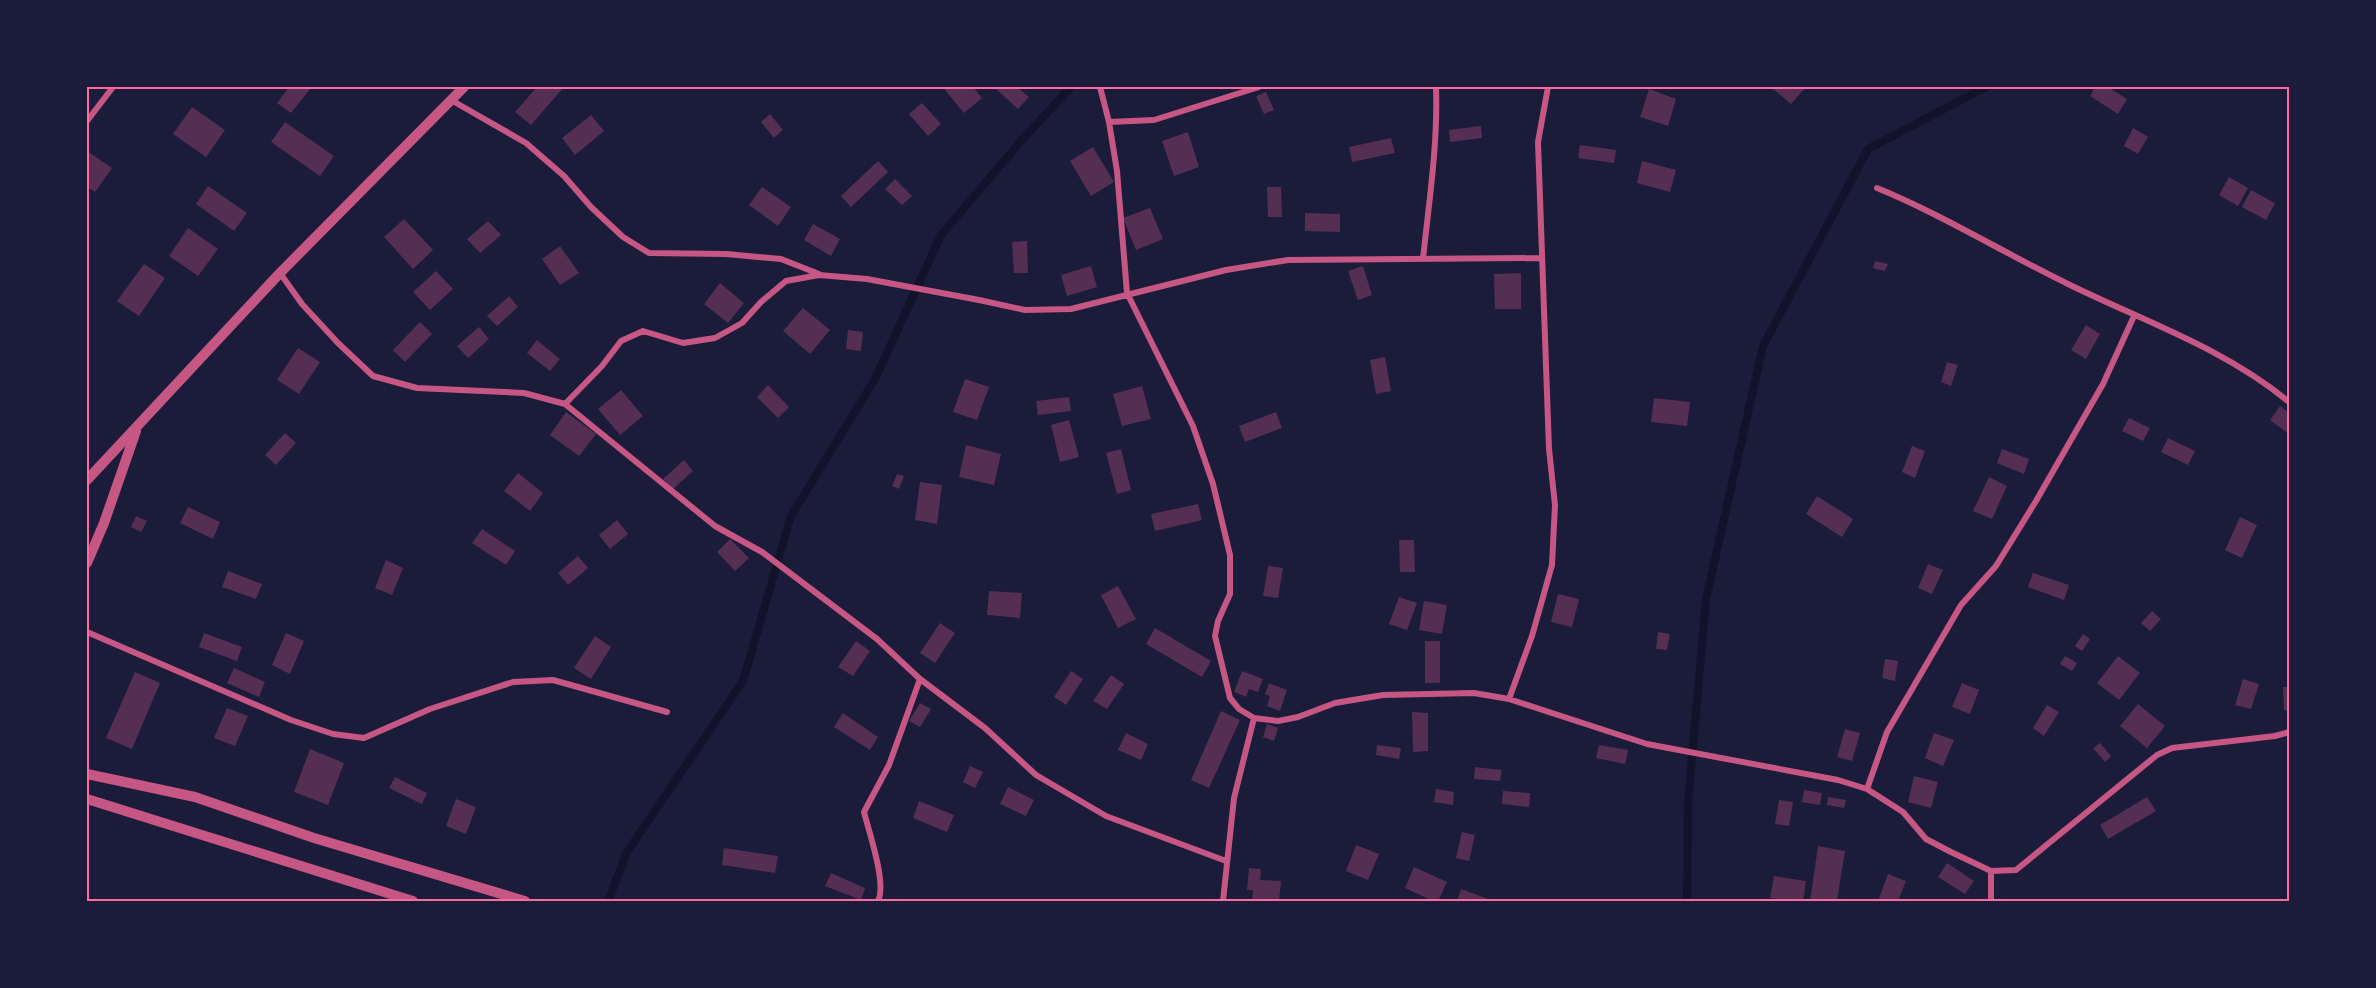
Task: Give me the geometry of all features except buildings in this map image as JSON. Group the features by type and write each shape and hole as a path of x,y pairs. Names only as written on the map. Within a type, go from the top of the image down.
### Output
{"street":[{"path":"87,121 113,87"},
{"path":"87,480 280,273 464,87"},
{"path":"1100,87 1109,122 1117,171 1127,293 1193,426 1213,484 1230,555 1230,594 1218,621 1215,636 1230,698 1239,709 1254,718 1278,721 1298,717 1335,703 1383,695 1474,693 1509,699 1647,744 1838,780 1867,789 1903,812 1926,839 1991,871 2016,870 2157,755 2172,748 2275,736 2289,732"},
{"path":"1109,122 1154,120 1259,87"},
{"path":"1423,259 1435,155 1436,87"},
{"path":"1509,699 1532,636 1552,565 1555,505 1549,449 1538,142 1548,87"},
{"path":"451,100 526,143 564,176 591,207 623,237 649,253 726,254 781,259 819,274 867,279 1025,310 1071,309 1127,293 1226,270 1288,260 1541,258"},
{"path":"1877,188 1924,207 2001,251 2134,316 2186,337 2225,359 2289,402"},
{"path":"280,273 302,304 373,376 417,388 524,393 565,404 716,526 762,552 877,639 920,679 985,728 1036,775 1106,816 1226,861"},
{"path":"565,404 602,366 621,341 643,332 683,343 715,338 742,323 786,280 819,274"},
{"path":"1867,789 1887,732 1961,605 1996,566 2042,491 2103,384 2134,316"},
{"path":"87,563 104,523 138,424"},
{"path":"87,632 291,720 333,734 364,738 430,710 513,682 553,681 667,712"},
{"path":"878,901 880,897 879,870 864,812 889,765 920,679"},
{"path":"1222,901 1234,798 1254,718"},
{"path":"87,774 195,797 314,838 525,901"},
{"path":"87,799 413,901"},
{"path":"1991,871 1991,901"}],"waterway":[{"path":"608,901 627,852 743,681 791,516 875,379 941,235 1021,141 1071,87"},
{"path":"1687,901 1688,804 1706,599 1763,346 1868,149 1986,87"}]}
